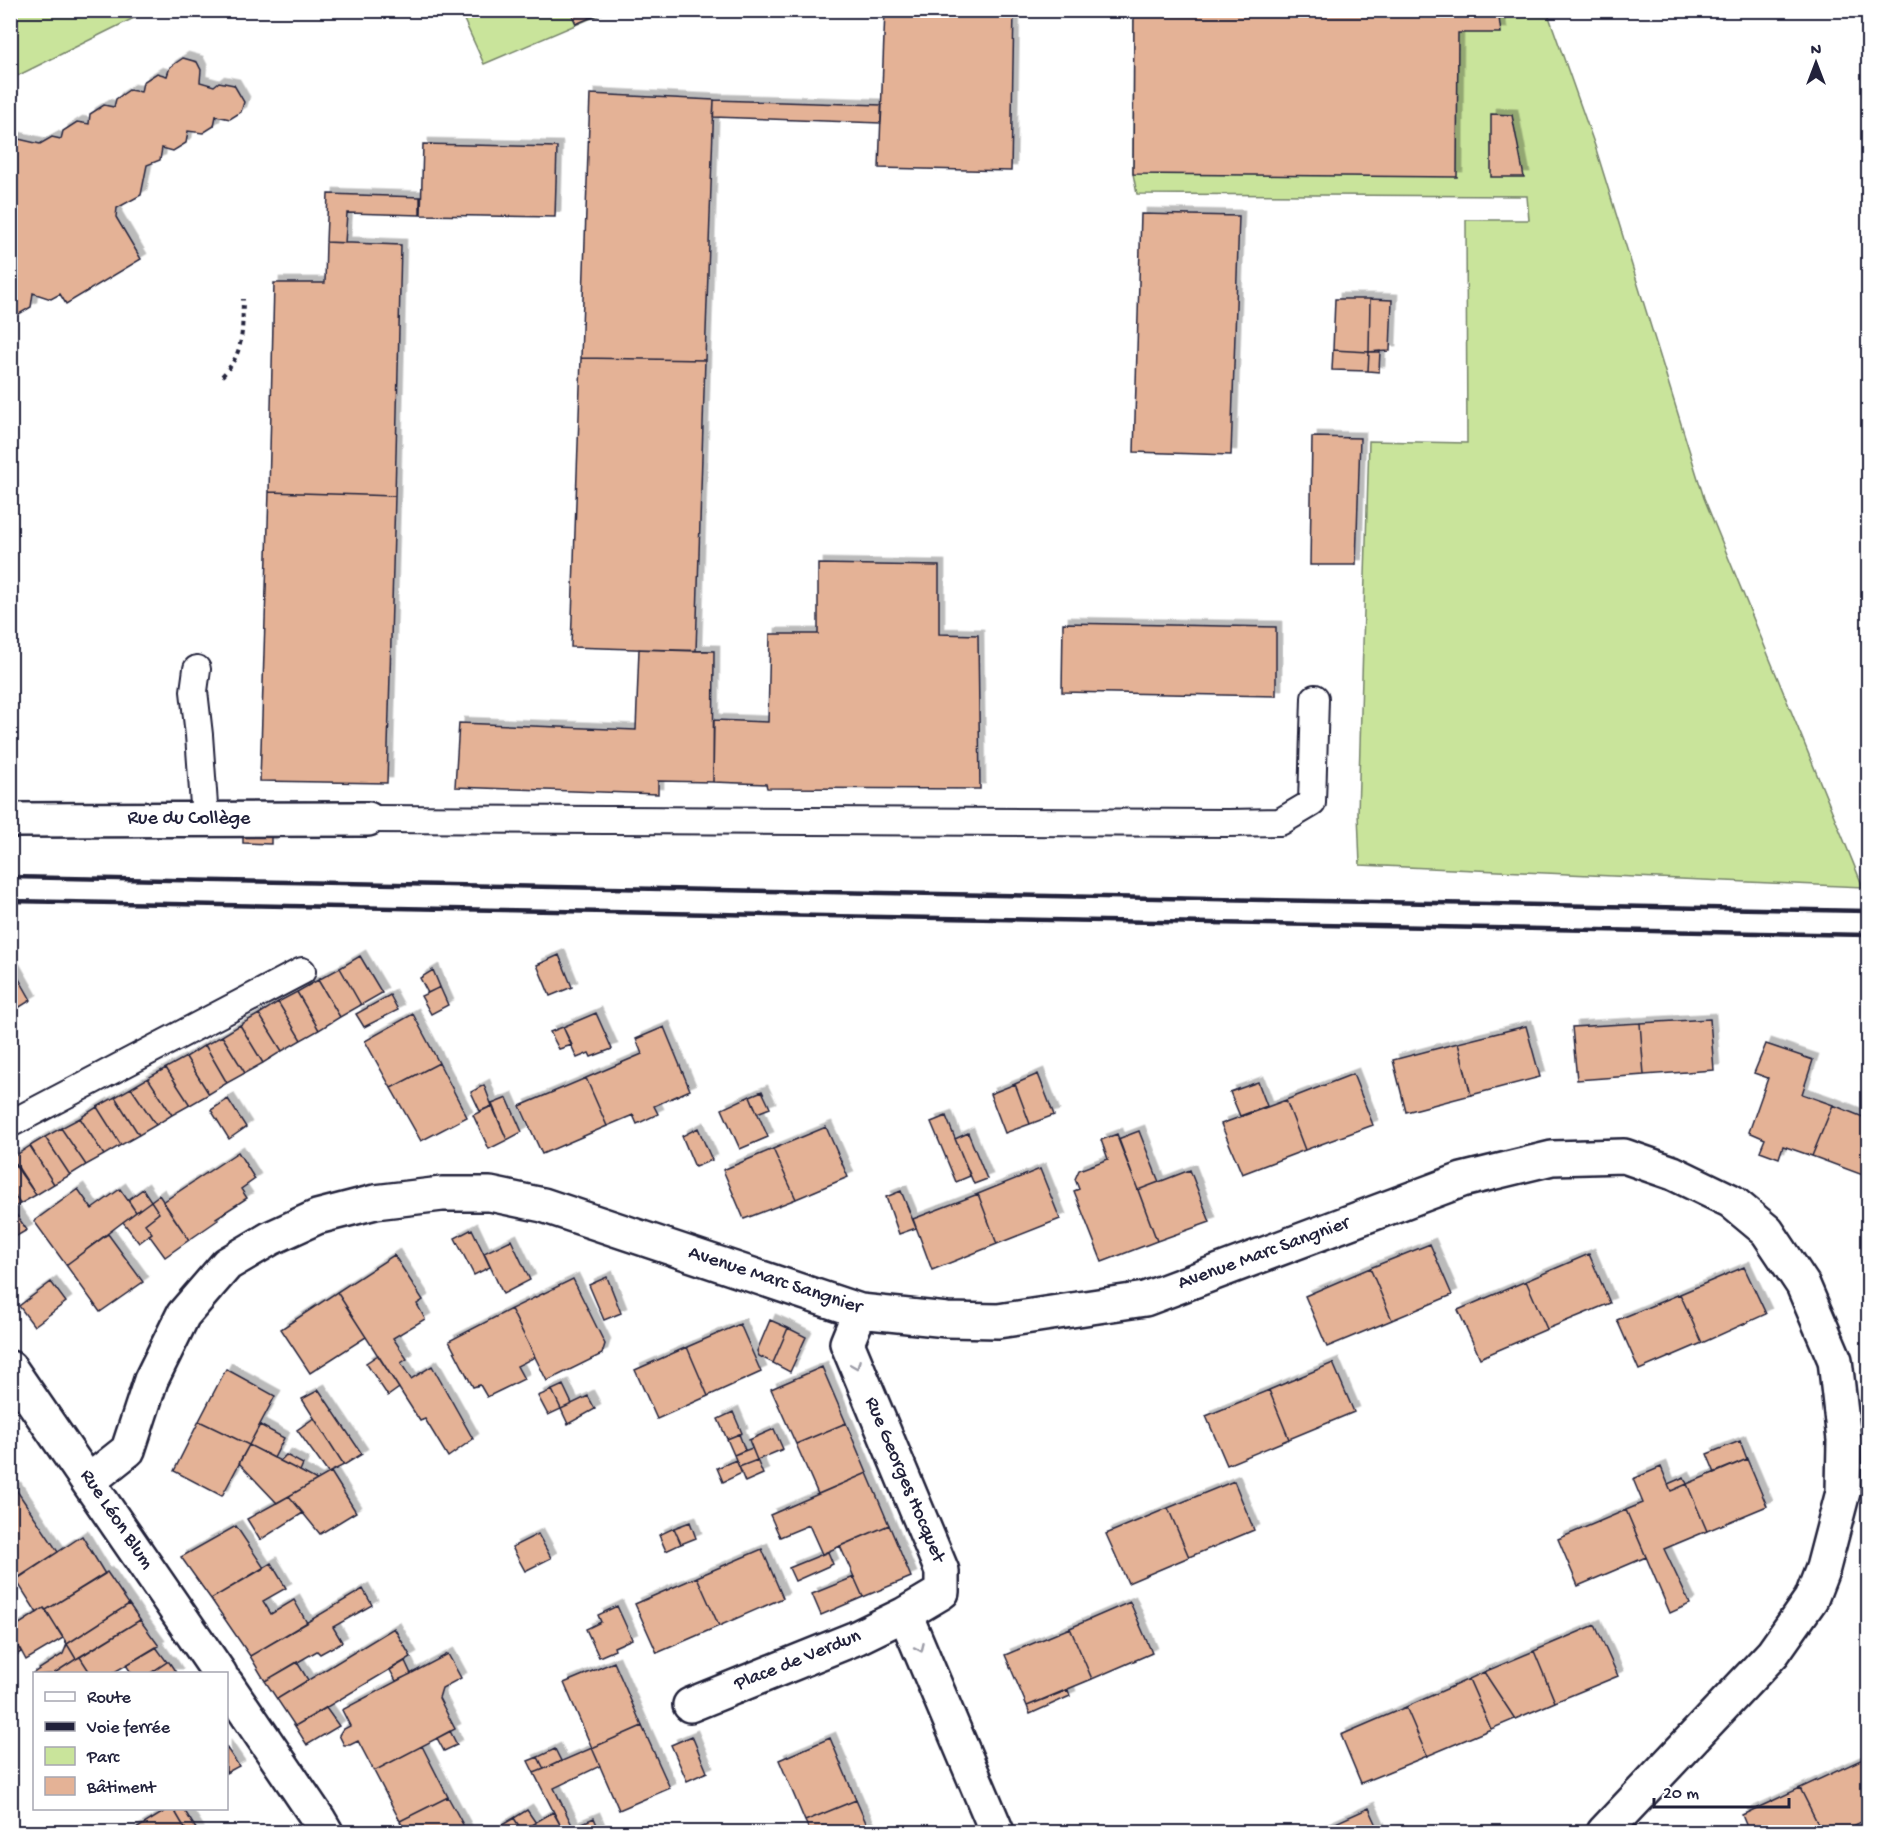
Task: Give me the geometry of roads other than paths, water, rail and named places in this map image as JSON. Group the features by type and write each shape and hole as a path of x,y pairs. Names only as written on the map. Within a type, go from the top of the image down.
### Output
{"street":[{"name":"Rue du Collège","path":"10,820 368,819"},
{"name":"Avenue Marc Sangnier","path":"89,1481 128,1450 151,1380 183,1315 227,1264 271,1238 317,1217 375,1202 442,1194 490,1194 543,1205 860,1311 947,1320 998,1321 1145,1299 1462,1180 1552,1158 1624,1156 1673,1173 1731,1201 1767,1232 1803,1285 1835,1360 1844,1440 1843,1492 1823,1568 1811,1599 1773,1653 1604,1833"},
{"name":"Rue Georges Hocquet","path":"860,1311 847,1343 942,1570 942,1592 905,1614"},
{"name":"Rue Léon Blum","path":"10,1368 219,1672"},
{"name":"Place de Verdun","path":"690,1705 856,1638 905,1614"},
{"path":"905,1614 998,1833"},
{"path":"228,1686 326,1833"}],"lane":[{"path":"197,669 194,691 200,735 205,819"},
{"path":"368,819 1280,822 1312,803 1316,698"},
{"path":"10,1124 302,972"}],"railway":[{"path":"10,877 1868,911"},
{"path":"10,901 1868,935"}]}
